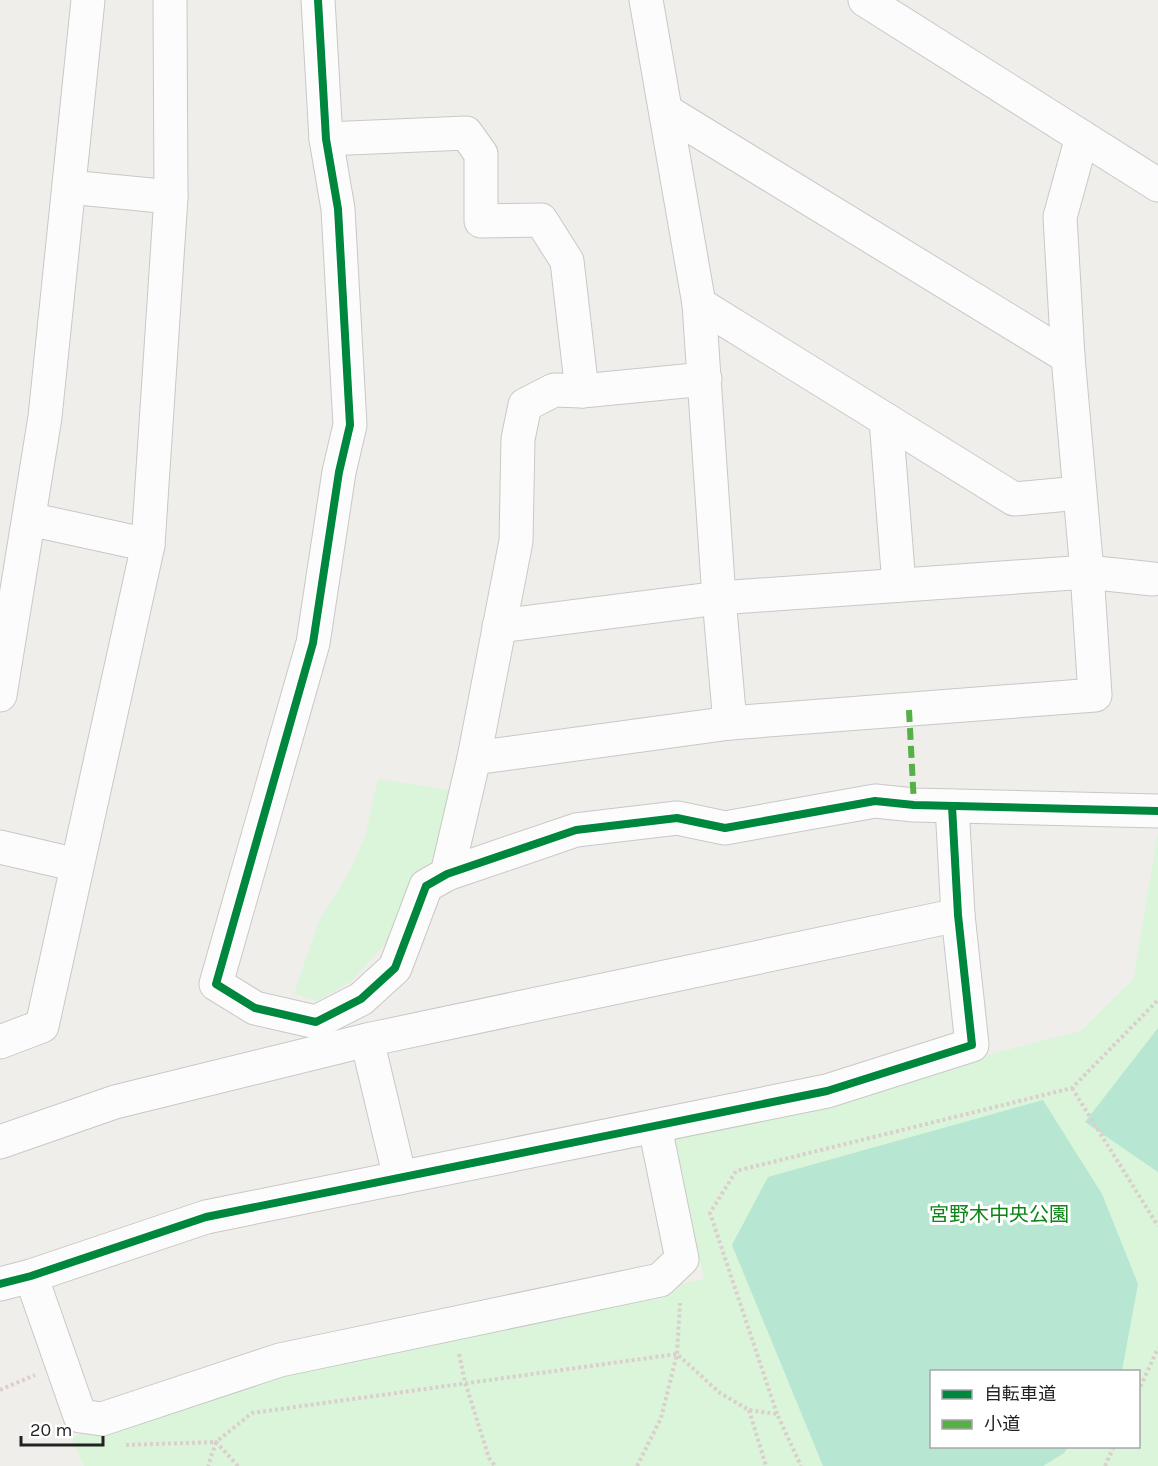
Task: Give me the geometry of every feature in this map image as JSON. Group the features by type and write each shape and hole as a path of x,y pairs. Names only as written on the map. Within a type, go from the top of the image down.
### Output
{"street":[{"path":"0,694 45,417 88,0"},
{"path":"0,1042 42,1026 148,545 171,197 170,0"},
{"path":"318,0 326,139 339,209 350,425 339,472 314,643 216,984 255,1008 316,1022 361,999 395,968 426,886 447,874 576,830 678,818 725,828 875,801 952,806 1158,811"},
{"path":"646,0 699,304 729,723"},
{"path":"865,0 1158,185"},
{"path":"666,111 1068,357"},
{"path":"326,139 466,133 481,153 481,221 541,220 567,261 582,391"},
{"path":"474,758 729,723 1095,695 1087,572 1068,357 1060,217 1082,137"},
{"path":"69,187 171,197"},
{"path":"699,304 1014,498 1079,493"},
{"path":"447,874 474,758 516,541 518,439 525,405 554,390 582,391 705,379"},
{"path":"886,420 899,585"},
{"path":"29,519 148,545"},
{"path":"499,627 719,598 1087,572 1153,579"},
{"path":"655,1128 682,1259 660,1280 280,1359 102,1419 80,1416 15,1280 206,1216 827,1092 972,1045 958,915 952,806"},
{"path":"0,847 77,865"},
{"path":"0,1142 115,1102 367,1040 958,915"},
{"path":"367,1040 400,1178"}],"path":[{"path":"801,1466 777,1414 710,1213 736,1171 1072,1088 1158,1000"},
{"path":"1072,1088 1158,1226"},
{"path":"637,1466 662,1418 678,1354 682,1259"},
{"path":"1140,1388 1158,1348"},
{"path":"208,1466 216,1442 252,1413 678,1354 720,1392 749,1410 777,1414"},
{"path":"465,1382 489,1458 495,1466"},
{"path":"749,1410 766,1466"},
{"path":"120,1445 216,1442 238,1466"},
{"path":"1105,1466 1113,1448"}],"green space":[{"path":"378,779 455,791 444,845 385,944 352,981 317,1001 294,994 319,921 351,869 365,836"},
{"name":"宮野木中央公園","path":"1158,831 1158,1466 84,1466 71,1438 258,1374 704,1279 673,1129 825,1097 1080,1031 1133,980"},
{"path":"1158,1028 1158,1172 1085,1122"},
{"path":"1043,1100 1102,1194 1138,1284 1122,1370 930,1370 930,1448 1067,1448 1064,1453 1043,1466 823,1466 732,1245 768,1177"}],"marked path":[{"path":"909,710 914,805"}],"cycle path":[{"path":"318,0 326,139 338,209 350,425 339,472 313,643 216,984 255,1008 316,1022 361,999 395,968 426,886 447,874 576,830 677,818 725,828 875,801 914,805 1158,811"},
{"path":"0,1284 31,1276 206,1217 827,1091 972,1045 958,915 952,806"}]}
